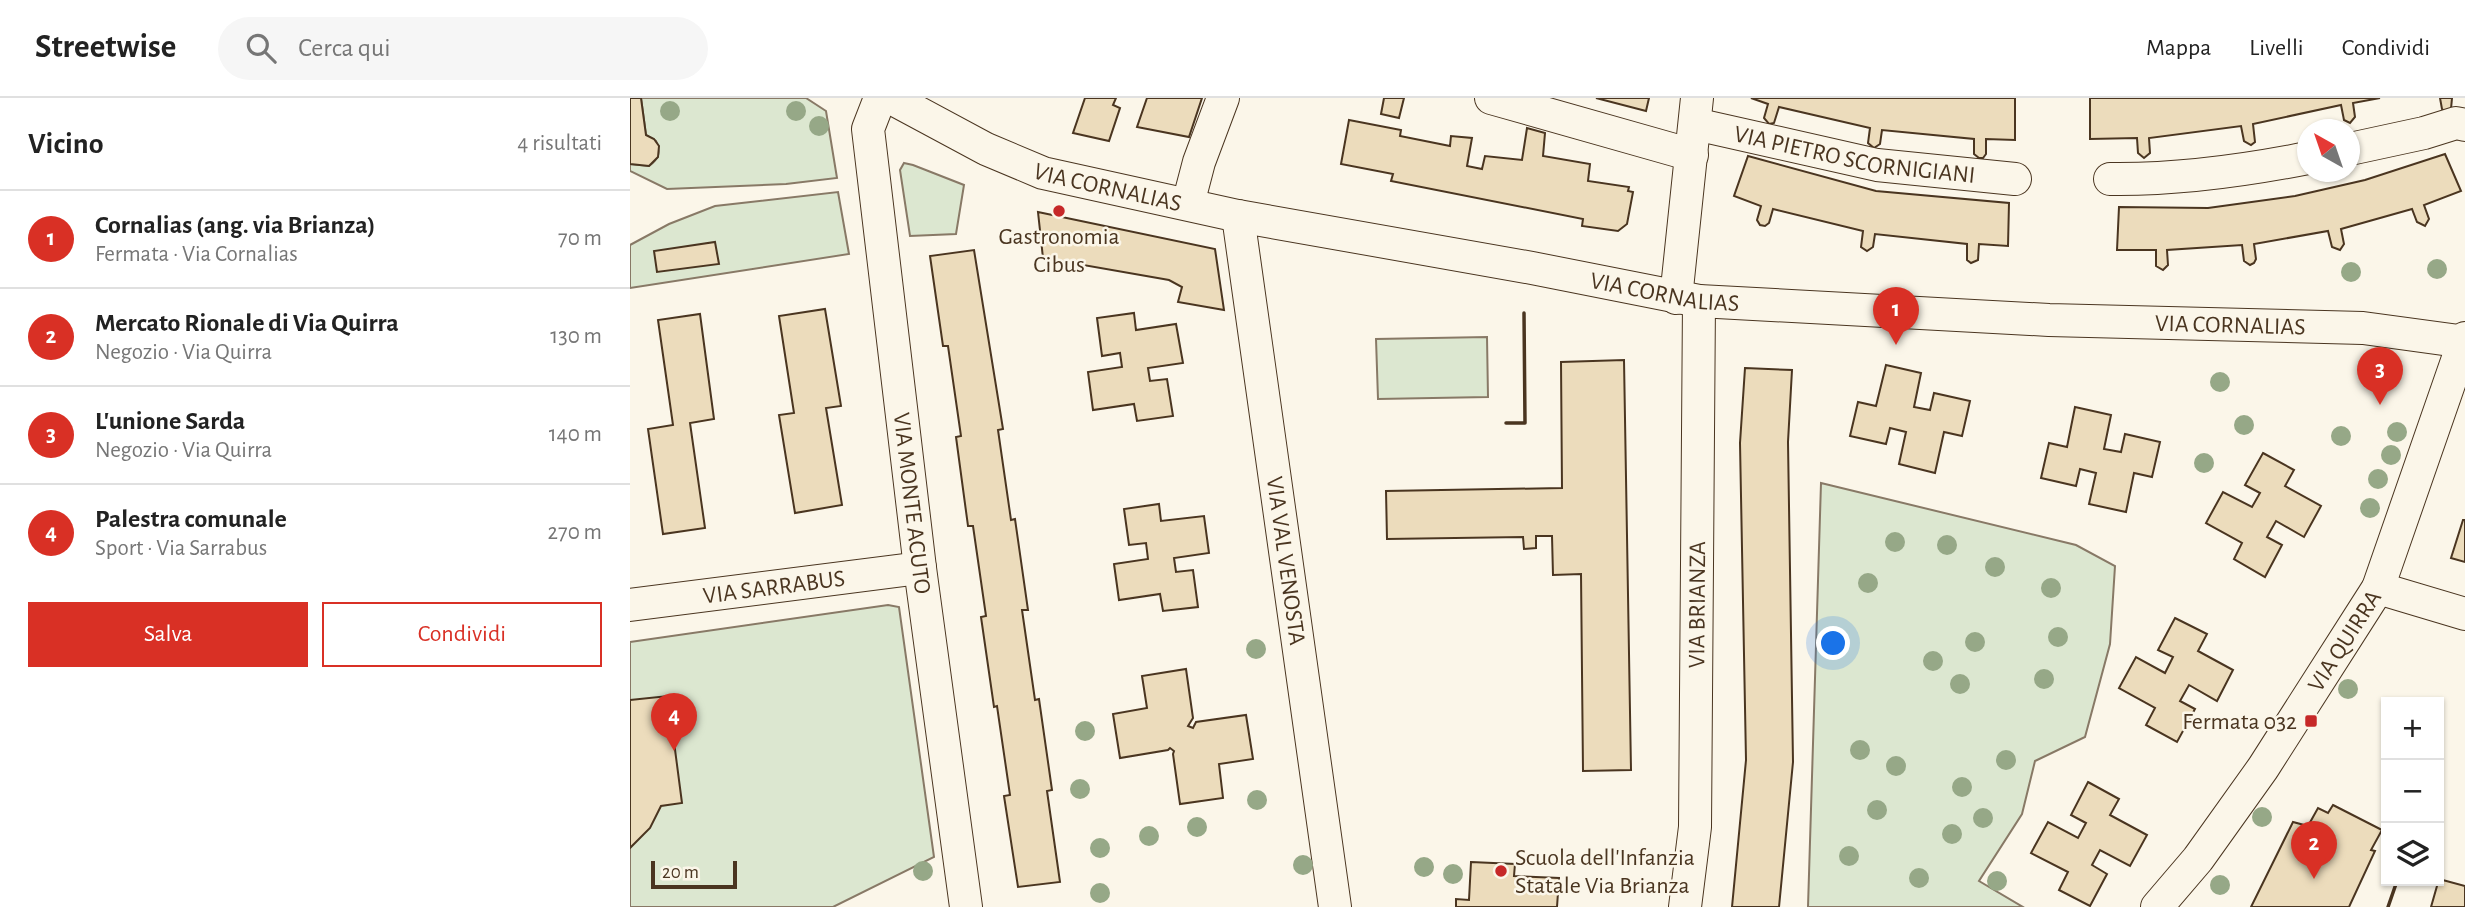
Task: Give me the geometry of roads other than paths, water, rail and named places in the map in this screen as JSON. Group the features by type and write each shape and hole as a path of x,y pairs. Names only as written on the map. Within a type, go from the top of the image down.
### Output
{"street":[{"name":"VIA MONTE ACUTO","path":"880,98 868,129 920,568 966,907"},
{"name":"VIA CORNALIAS","path":"891,98 986,149 1043,173 1238,216 1532,268 1687,300 2049,320 2363,328 2465,340"},
{"path":"1188,204 1199,162 1223,98"},
{"path":"1491,98 1692,155"},
{"name":"VIA BRIANZA","path":"1685,907 1695,827 1687,300 1696,111"},
{"name":"VIA PIETRO SCORNIGIANI","path":"1696,111 1877,165 2015,179"},
{"path":"2360,147 2456,123 2465,125"},
{"path":"2110,179 2151,180 2250,170 2297,160"},
{"name":"VIA VAL VENOSTA","path":"1238,216 1335,907"},
{"name":"VIA QUIRRA","path":"2157,907 2197,859 2263,768 2378,588 2465,340"},
{"name":"VIA SARRABUS","path":"630,605 920,568"},
{"path":"2378,588 2465,614"}],"place":[{"name":"Gastronomia Cibus","path":"1059,211"},
{"name":"Cornalias (ang. via Brianza)","path":"1896,345"},
{"name":"L'unione Sarda","path":"2380,405"},
{"name":"Fermata 032","path":"2311,721"},
{"name":"Palestra comunale","path":"674,751"},
{"name":"Scuola dell'Infanzia Statale Via Brianza","path":"1501,871"},
{"name":"Mercato Rionale di Via Quirra","path":"2314,879"}]}
